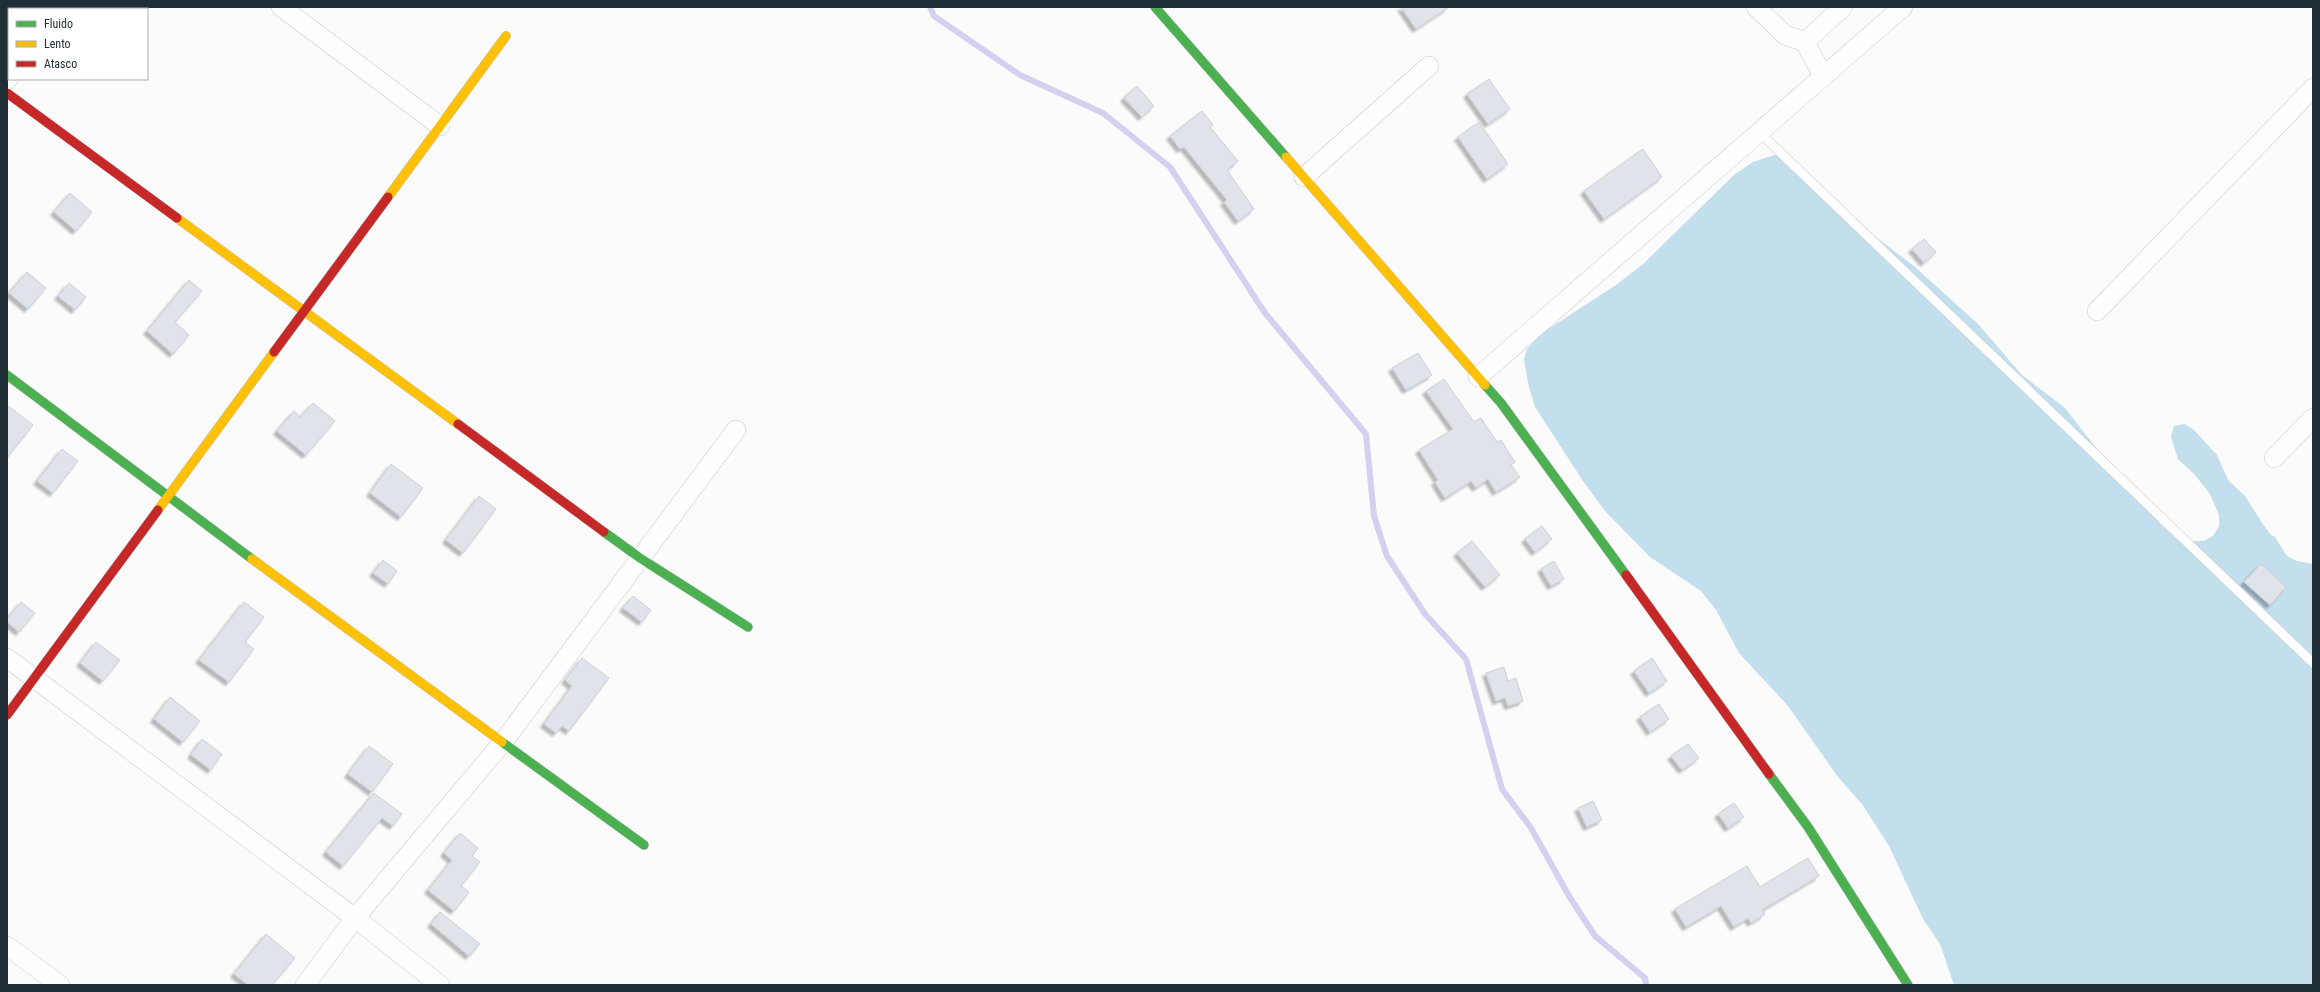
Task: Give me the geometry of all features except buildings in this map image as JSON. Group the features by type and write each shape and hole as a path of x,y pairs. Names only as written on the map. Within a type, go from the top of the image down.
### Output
{"street":[{"path":"281,7 440,126"},
{"path":"1155,7 1478,377 1510,416 1808,827 1908,985"},
{"path":"1756,7 1785,35 1805,42 1823,76"},
{"path":"1805,42 1843,7"},
{"path":"1478,377 1903,7"},
{"path":"7,715 506,36"},
{"path":"1304,177 1429,66"},
{"path":"2097,311 2313,88"},
{"path":"7,92 640,558 748,628"},
{"path":"7,375 167,497 644,845"},
{"path":"2274,458 2313,418"},
{"path":"305,985 355,918 503,742 736,430"},
{"path":"7,658 355,918 440,985"},
{"path":"7,946 60,985"}],"lane":[{"path":"1759,132 2313,663"}],"shaded area":[{"path":"1774,155 1785,156 1867,230 1915,267 1978,324 2022,375 2065,408 2104,458 2136,488 2161,525 2171,533 2193,541 2204,541 2213,536 2219,526 2219,515 2210,494 2195,475 2178,459 2171,437 2174,426 2185,424 2194,430 2217,455 2228,480 2245,496 2262,523 2271,535 2275,537 2287,556 2297,561 2313,564 2313,985 1954,985 1940,944 1923,919 1889,846 1862,804 1838,777 1788,706 1739,653 1716,610 1701,591 1650,557 1605,511 1583,481 1535,407 1528,383 1524,359 1527,349 1542,333 1616,285 1643,264 1735,174 1753,162"}],"waterway":[{"path":"930,7 934,16 1020,75 1103,113 1170,167 1265,313 1366,434 1374,516 1387,556 1425,614 1466,659 1502,789 1531,828 1569,896 1595,936 1645,978 1646,985"}],"traffic: fast":[{"path":"1155,7 1286,157"},
{"path":"7,375 252,559"},
{"path":"1485,385 1501,403 1626,575"},
{"path":"604,532 640,558 748,627"},
{"path":"502,742 644,845"},
{"path":"1769,774 1808,827 1908,985"}],"traffic: slow":[{"path":"388,197 506,36"},
{"path":"1286,157 1485,385"},
{"path":"177,218 458,424"},
{"path":"158,510 274,352"},
{"path":"252,559 502,742"}],"traffic: jam":[{"path":"7,93 177,218"},
{"path":"274,352 388,197"},
{"path":"458,424 604,532"},
{"path":"7,715 158,510"},
{"path":"1626,575 1769,774"}]}
